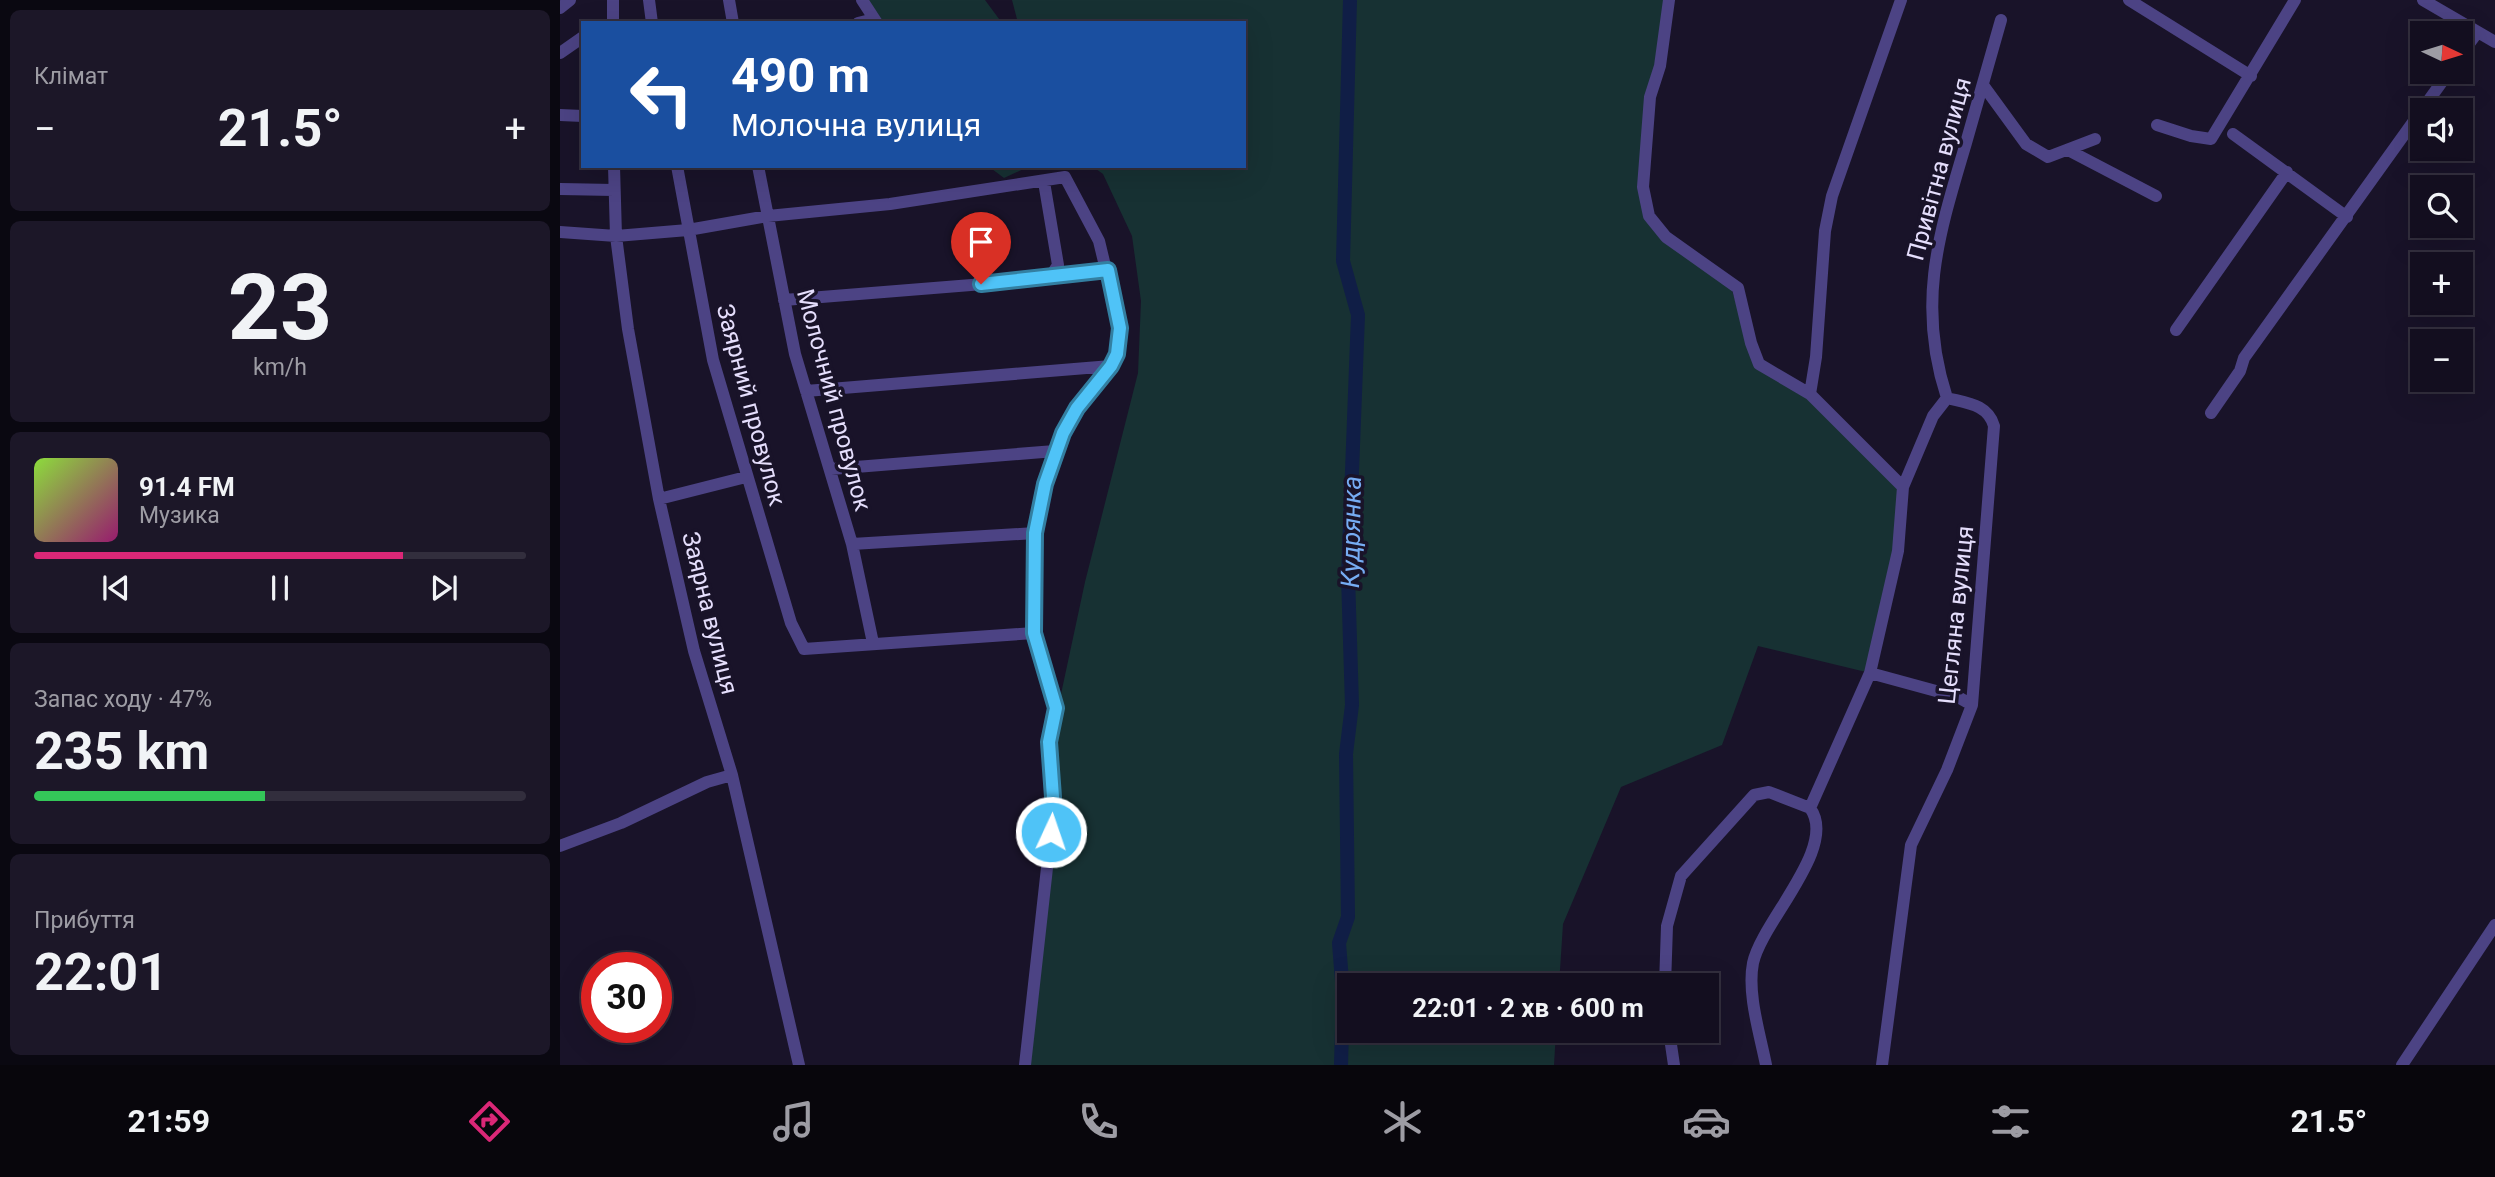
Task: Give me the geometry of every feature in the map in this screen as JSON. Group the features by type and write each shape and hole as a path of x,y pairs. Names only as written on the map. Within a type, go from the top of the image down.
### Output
{"street":[{"path":"560,8 570,0"},
{"path":"610,20 613,0"},
{"path":"649,0 652,21"},
{"path":"729,0 733,21"},
{"path":"862,0 876,21"},
{"path":"1669,0 1660,66 1650,97 1643,187 1649,216 1666,237 1733,281 1738,288 1759,364 1810,394 1903,487"},
{"path":"1810,394 1816,357 1825,231 1832,196 1901,0"},
{"path":"2129,0 2251,76"},
{"path":"2157,125 2211,139 2295,0"},
{"path":"2423,0 2495,42"},
{"name":"Привітна вулиця","path":"1947,398 1931,326 1933,270 1941,227 2001,20"},
{"path":"2473,38 2477,33"},
{"path":"560,53 581,38"},
{"path":"2211,413 2240,370 2244,358 2440,84"},
{"path":"1983,85 2026,144 2048,158 2095,139"},
{"path":"560,115 581,116"},
{"path":"2233,134 2347,216"},
{"path":"2068,150 2156,197"},
{"name":"Заярна вулиця","path":"614,168 616,236 628,329 659,499 694,651 732,775 799,1065"},
{"name":"Заярний провулок","path":"677,168 711,350 791,623 804,649 873,643"},
{"name":"Молочний провулок","path":"758,168 784,300 806,391 852,544 873,643"},
{"path":"2176,330 2287,172"},
{"path":"560,232 616,236 688,230 768,216 890,204 1065,177 1091,223 1108,270 1120,328 1117,354 1111,366 1077,408 1055,451 1035,533 1034,633 1056,708 1049,742 1053,797 1051,832 1025,1065"},
{"path":"1044,182 1058,265 1050,277"},
{"path":"560,189 614,190"},
{"path":"784,300 1108,270"},
{"path":"806,391 1111,366"},
{"path":"1810,808 1870,673 1898,551 1903,487 1933,416 1947,398"},
{"name":"Цегляна вулиця","path":"1882,1065 1911,845 1947,770 1972,705 1994,426 1991,414 1981,408 1947,398"},
{"path":"831,469 1055,451"},
{"path":"659,499 747,477"},
{"path":"852,544 1035,533"},
{"path":"873,643 1034,633"},
{"path":"1870,673 1958,696 1972,705"},
{"path":"560,846 621,823 707,782 732,775"},
{"path":"1665,973 1667,926 1681,876 1754,795 1769,792 1810,808 1815,815 1816,830 1811,857 1771,922 1754,963 1753,986 1766,1065"},
{"path":"2402,1065 2495,925"},
{"path":"1671,1043 1674,1065"}],"green space":[{"path":"863,0 985,0 1001,21 877,21"},
{"path":"1012,0 1666,0 1656,65 1645,217 1730,284 1756,367 1807,397 1899,488 1894,551 1866,672 1758,646 1722,745 1621,787 1563,924 1560,973 1337,973 1337,1043 1555,1043 1554,1065 1027,1065 1058,708 1085,582 1138,373 1141,301 1132,236 1103,174 1095,168 1246,168 1246,21 1017,21"},
{"path":"991,168 1026,168 1004,178"}],"waterway":[{"name":"Кудрянка","path":"1341,1065 1343,994 1339,943 1348,917 1346,754 1352,705 1348,576 1358,315 1343,261 1350,0"}],"route":[{"path":"981,284 1108,270 1120,328 1117,354 1111,366 1077,408 1055,451 1035,533 1034,633 1056,708 1049,742 1053,797 1051,832"}]}
